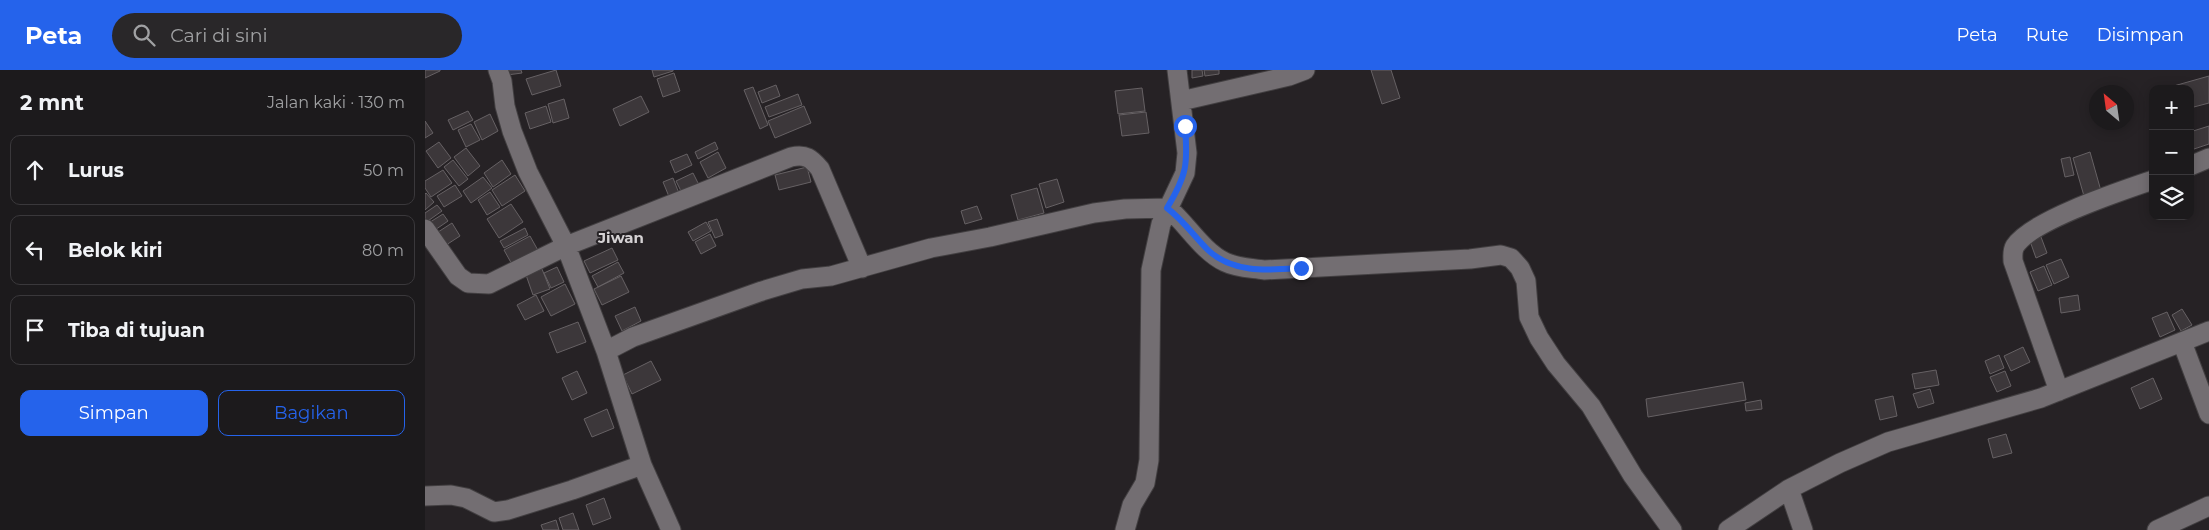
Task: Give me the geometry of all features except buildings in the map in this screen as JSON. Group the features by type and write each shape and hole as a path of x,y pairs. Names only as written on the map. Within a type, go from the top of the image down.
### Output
{"street":[{"path":"498,70 502,81 511,131 528,172 566,246 606,350 642,465 671,530"},
{"path":"1125,530 1132,505 1145,483 1149,460 1151,270 1161,224 1185,173 1187,153 1177,70"},
{"path":"1181,101 1289,76 1305,70"},
{"path":"425,229 458,276 468,283 477,285 489,284 566,246 791,157 803,155 810,158 820,169 862,268"},
{"path":"2194,164 2209,158"},
{"path":"2059,391 2013,261 2013,249 2021,238 2063,214 2094,200 2149,181"},
{"path":"606,350 633,337 762,290 802,279 831,276 931,248 990,237 1061,220 1125,209 1167,208 1209,251 1225,262 1241,267 1264,270 1470,259 1501,255 1511,258 1520,268 1526,281 1529,317 1539,338 1556,364 1591,406 1633,476 1672,530"},
{"path":"1728,530 1789,489 1840,463 1889,442 1997,412 2059,391 2209,331"},
{"path":"2182,342 2209,414"},
{"path":"425,496 451,495 466,498 494,512 508,510 642,465"},
{"path":"1789,489 1803,530"},
{"path":"2157,530 2209,506"}],"district":[{"name":"Jiwan","path":"621,238"}],"route":[{"path":"1185,126 1187,153 1185,173 1179,188 1167,208 1178,216 1209,251 1225,262 1241,267 1264,270 1301,268"}]}
